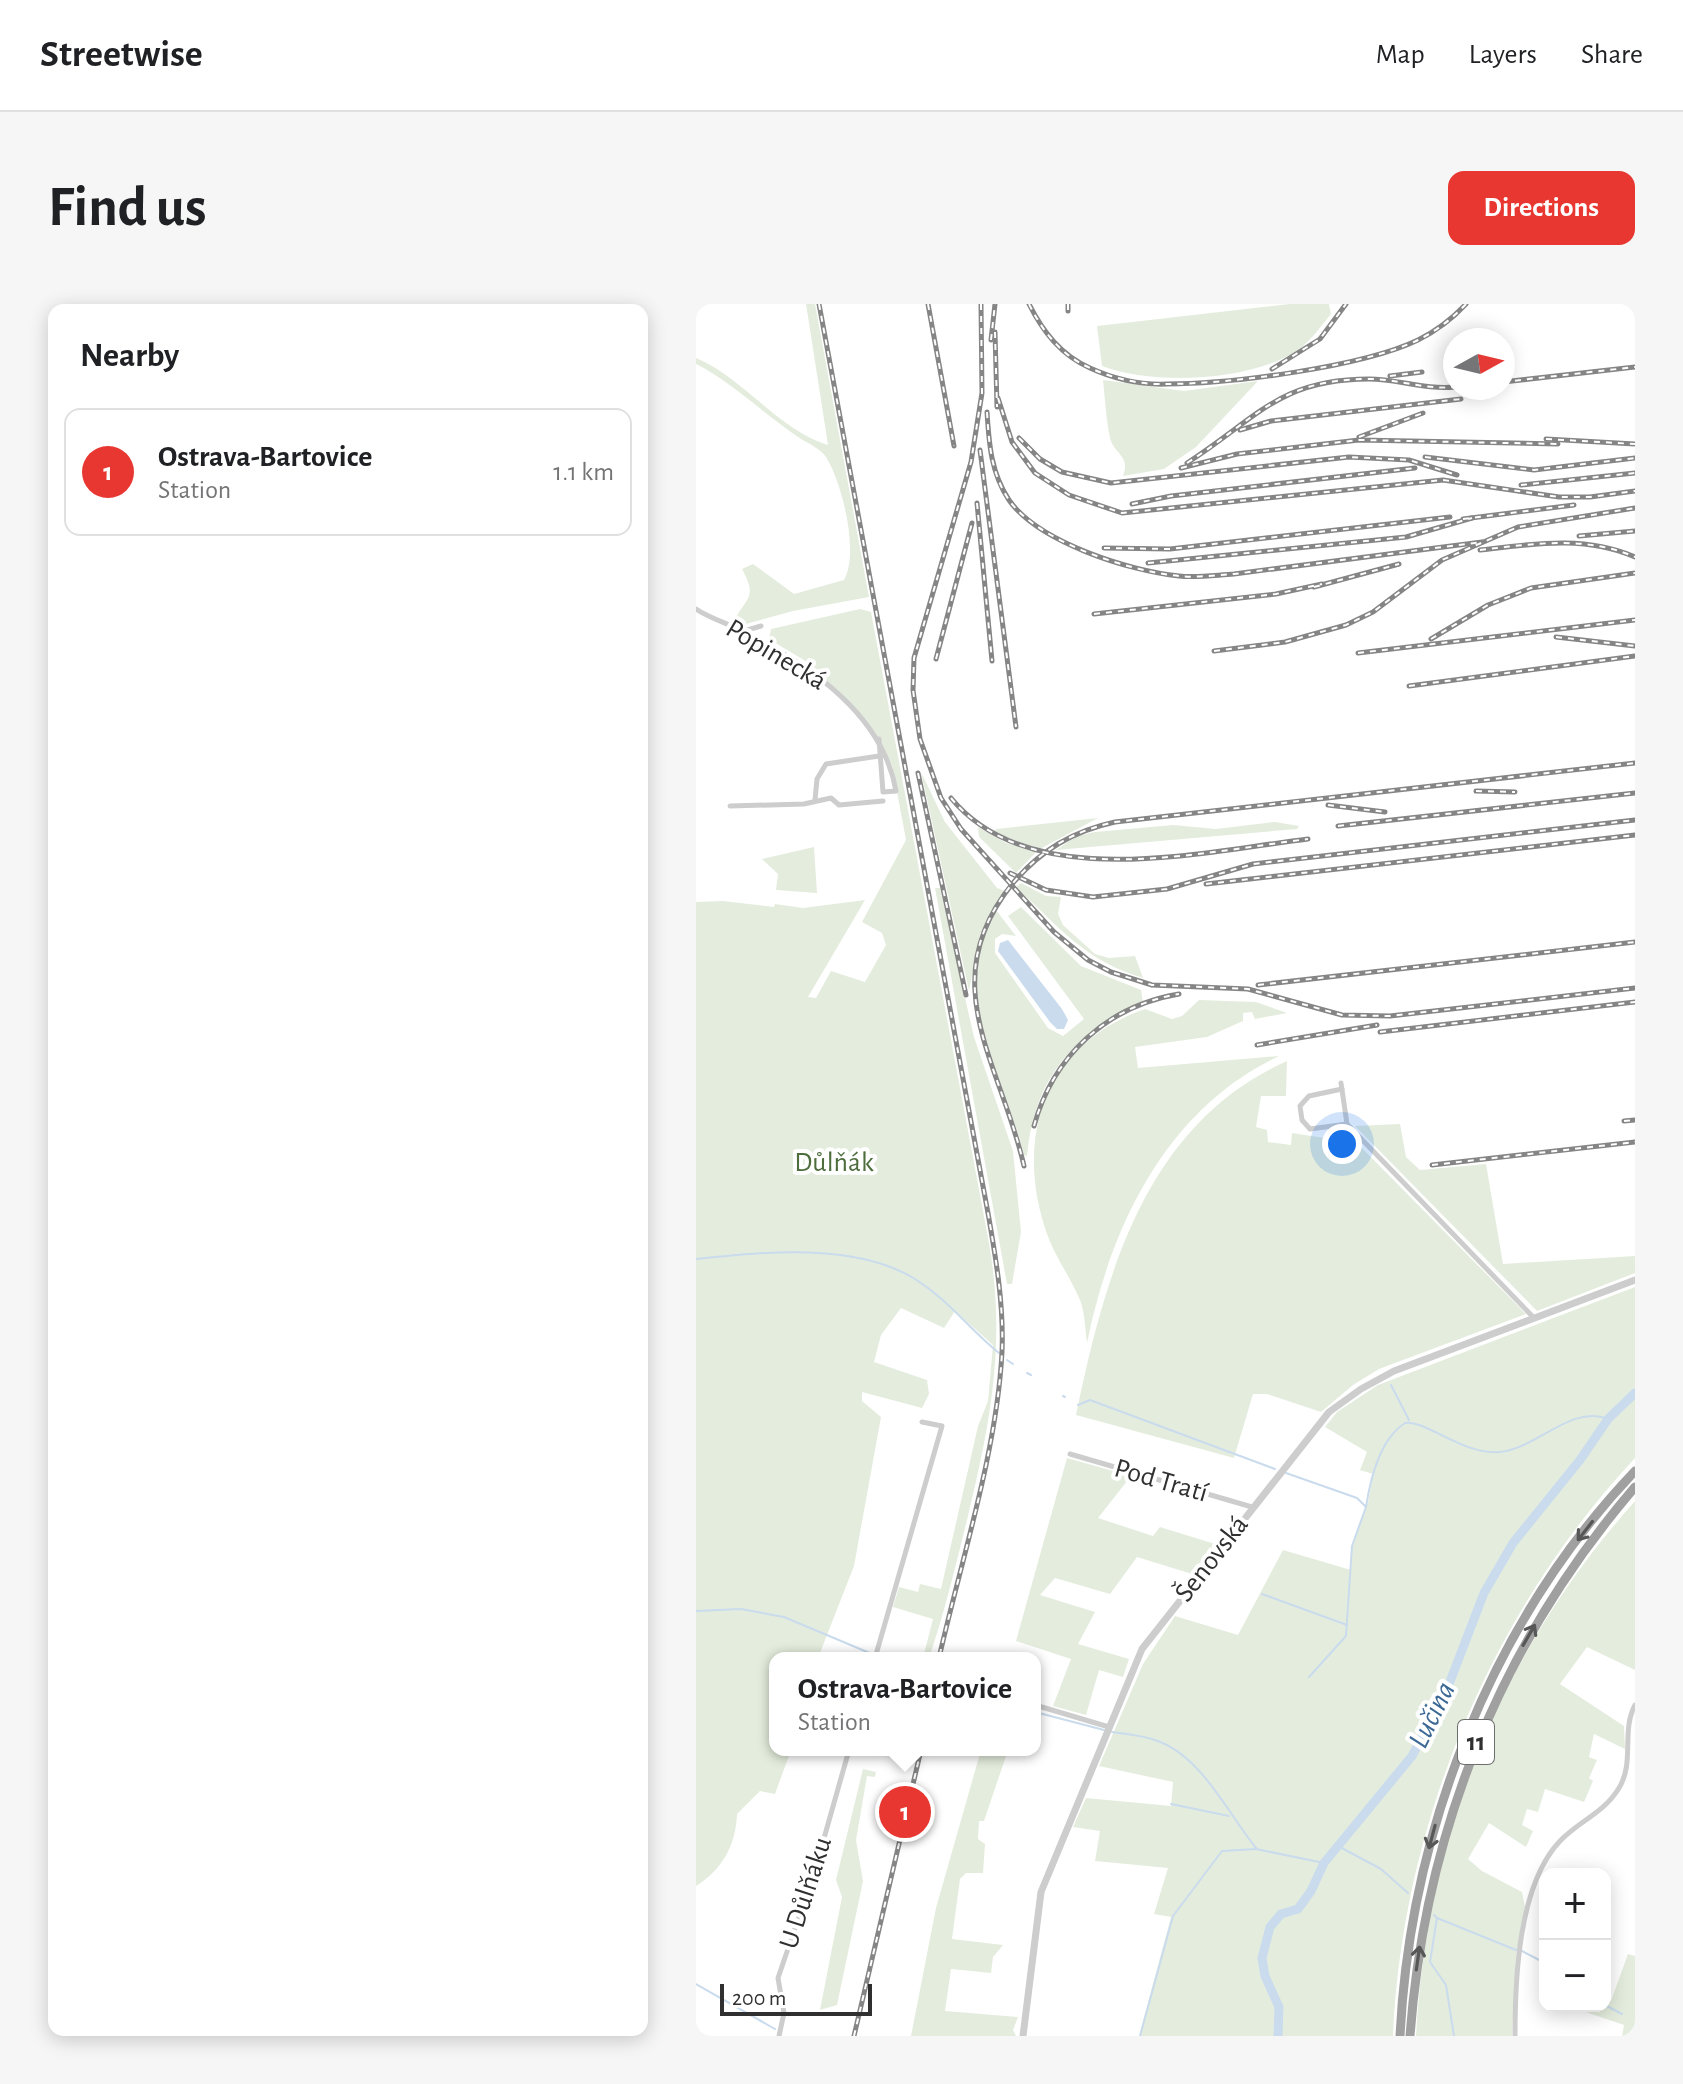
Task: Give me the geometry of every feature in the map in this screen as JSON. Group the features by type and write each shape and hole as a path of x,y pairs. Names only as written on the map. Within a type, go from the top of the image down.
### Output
{"highway":[{"name":"11","path":"1400,2036 1405,1971 1417,1894 1440,1809 1482,1700 1527,1616 1561,1564 1635,1471"},
{"name":"11","path":"1410,2036 1428,1898 1466,1766 1492,1704 1555,1591 1635,1487"}],"street":[{"name":"Popinecká","path":"696,609 785,653 833,689 879,739 892,765 896,791 883,792 879,756"},
{"path":"743,631 761,626"},
{"path":"815,801 817,779 826,764 879,756 879,739"},
{"path":"730,806 831,798 839,805 883,801"},
{"path":"1347,1124 1310,1129 1300,1106 1309,1096 1341,1086 1347,1124 1534,1318"},
{"name":"Šenovská","path":"1023,2036 1041,1892 1142,1649 1310,1434 1345,1399 1394,1371 1635,1280"},
{"path":"877,1652 942,1426 922,1422"},
{"name":"Pod Tratí","path":"1070,1454 1252,1507"},
{"path":"1515,2036 1519,1951 1524,1923 1540,1876 1559,1842 1606,1807 1621,1785 1630,1754 1628,1736 1635,1705"},
{"path":"1041,1707 1109,1727"},
{"path":"1630,1754 1635,1759"},
{"name":"U Důlňáku","path":"779,2036 784,2013 778,1978 815,1870 847,1756"}],"green space":[{"path":"806,304 815,304 869,597 793,611 746,624 736,617 750,591 742,569 753,564 794,594 844,580 850,552 847,517 832,468 824,454 787,430 723,380 696,364 696,358 730,378 776,416 828,445"},
{"path":"1289,304 1329,304 1331,314 1297,351 1254,369 1174,378 1123,372 1102,366 1097,326"},
{"path":"1103,380 1184,391 1258,381 1196,447 1164,469 1123,476 1125,464 1110,438"},
{"name":"Důlňák","path":"860,609 871,612 989,1243 994,1279 996,1348 989,1414 968,1516 931,1652 925,1652 933,1619 893,1607 899,1587 918,1592 920,1584 941,1589 978,1426 988,1401 993,1345 955,1311 944,1328 901,1308 881,1335 874,1362 927,1380 929,1394 922,1408 862,1392 862,1401 881,1417 854,1566 820,1652 769,1652 769,1756 789,1756 775,1794 760,1791 737,1814 734,1836 726,1856 696,1886 696,902 723,901 803,908 865,900 808,997 816,998 831,971 865,982 886,945 882,933 862,922 906,840 892,765 879,739 807,662 769,639 771,629"},
{"path":"921,772 945,822 997,888 1005,891 980,934 969,991"},
{"path":"1098,818 1040,849 994,833 996,829"},
{"path":"1275,822 1299,826 1297,829 1056,850 1077,836 1095,832 1173,825 1216,829"},
{"path":"978,827 1006,843 1036,852 1016,873 979,837"},
{"path":"814,847 817,893 776,890 778,874 762,859"},
{"path":"1021,883 1046,896 1061,897 1058,914 1063,925 1095,954 1109,958 1135,956 1143,978 1105,962 1074,941 1016,887"},
{"path":"935,888 940,888 974,1037 1013,1151 1021,1232 1012,1284 1007,1284"},
{"path":"1021,907 1081,966 1141,990 1143,1002 1096,1029 1062,1061 1039,1103 1027,1156 1024,1155 993,1063 978,1004 977,973 983,942 996,910 1016,936 1002,934 995,939 995,953 1048,1028 1063,1036 1084,1019 1008,916"},
{"path":"1199,1000 1256,1002 1287,1013 1255,1019 1252,1012 1243,1013 1243,1021 1207,1037 1135,1047 1138,1068 1279,1056 1239,1079 1205,1107 1175,1139 1150,1176 1111,1256 1087,1343 1080,1300 1050,1243 1037,1198 1034,1163 1037,1129 1046,1098 1061,1070 1083,1045 1111,1025 1145,1009 1172,1019 1182,1016"},
{"path":"1287,1061 1286,1096 1261,1096 1256,1127 1267,1130 1268,1142 1291,1145 1292,1133 1330,1139 1348,1134 1526,1314 1379,1369 1353,1385 1321,1412 1267,1394 1253,1394 1234,1458 1076,1415 1101,1310 1118,1259 1139,1210 1165,1164 1198,1123 1238,1089"},
{"path":"1400,1124 1406,1157 1420,1170 1486,1164 1503,1264 1635,1256 1635,1273 1537,1311 1355,1126"},
{"path":"1635,1287 1635,1458 1584,1518 1538,1584 1498,1653 1463,1726 1436,1801 1414,1878 1400,1957 1393,2036 1139,2036 1171,1917 1154,1914 1168,1868 1095,1861 1100,1831 1073,1827 1086,1798 1171,1806 1173,1782 1099,1766 1143,1664 1175,1616 1238,1635 1283,1550 1351,1570 1352,1546 1368,1502 1373,1474 1360,1470 1367,1452 1325,1427 1337,1412 1378,1385"},
{"path":"1067,1458 1131,1476 1098,1518 1153,1536 1160,1527 1215,1544 1192,1574 1137,1557 1110,1594 1055,1578 1040,1595 1095,1612 1078,1644 1129,1659 1123,1677 1099,1670 1086,1715 1053,1706 1071,1659 1016,1641"},
{"path":"1635,1501 1635,1670 1587,1647 1560,1684 1624,1726 1625,1749 1594,1734 1589,1757 1597,1760 1584,1802 1545,1789 1538,1812 1527,1809 1522,1825 1533,1831 1526,1847 1489,1823 1468,1859 1482,1871 1522,1892 1525,1907 1516,1956 1512,2036 1416,2036 1423,1961 1436,1889 1455,1818 1479,1749 1510,1683 1546,1620 1588,1559"},
{"path":"979,1756 1006,1756 984,1821 979,1821 978,1839 985,1844 983,1873 966,1873 960,1879 952,1939 1003,1945 993,1957 991,1973 951,1969 945,2011 1018,2017 1013,2030 1016,2036 911,2036 936,1908"},
{"path":"863,1769 876,1772 875,1777 867,1776 856,1840 863,1881 837,2005 820,2010 842,1897 836,1880"},
{"path":"1628,1954 1635,1956 1635,2036 1622,2036 1624,2025 1586,2012 1611,2012 1611,2001"}],"water":[{"path":"1008,940 1062,1009 1068,1020 1064,1029 1057,1029 1050,1022 998,951 1000,943"}],"waterway":[{"path":"696,1259 808,1252 865,1259 891,1267 927,1288 999,1353"},
{"path":"1007,1360 1013,1364"},
{"path":"1027,1373 1031,1375"},
{"path":"1391,1385 1409,1420"},
{"name":"Lučina","path":"1278,2036 1279,2007 1265,1976 1262,1958 1270,1927 1281,1914 1298,1909 1311,1891 1324,1863 1412,1756 1446,1692 1484,1593 1513,1543 1580,1460 1608,1419 1635,1393"},
{"path":"1078,1405 1090,1400 1275,1469"},
{"path":"1286,1473 1357,1498 1366,1507 1383,1449 1405,1423 1423,1427 1472,1448 1499,1452 1513,1449 1581,1417 1608,1419"},
{"path":"1309,1677 1346,1636 1352,1546 1366,1507"},
{"path":"1262,1594 1347,1625"},
{"path":"696,1611 741,1609 784,1617 867,1652"},
{"path":"1041,1714 1104,1730"},
{"path":"1112,1732 1155,1740 1186,1758 1212,1786 1256,1848"},
{"path":"1171,1804 1229,1816"},
{"path":"1338,1846 1381,1869 1408,1893"},
{"path":"1140,2036 1173,1916 1222,1851 1256,1849 1324,1863"},
{"path":"1434,1915 1437,1918 1430,1962 1446,1985 1454,2036"},
{"path":"1437,1918 1516,1950"},
{"path":"1522,1951 1539,1960"},
{"path":"696,1984 775,2029"},
{"path":"1611,2008 1622,2014"}],"railway":[{"path":"819,304 988,1213 1001,1299 1002,1352 993,1428 940,1652"},
{"path":"928,304 954,446"},
{"path":"981,304 982,393 971,462 914,658 913,690 920,739 941,798 961,829 1054,932 1088,960 1111,972 1152,985 1248,989 1342,1015 1390,1016 1635,988"},
{"path":"991,340 995,304"},
{"path":"1029,304 1054,342 1080,363 1118,378 1157,384 1259,377 1364,358 1418,340 1444,324 1466,304"},
{"path":"1068,304 1068,311"},
{"path":"1272,369 1320,339 1346,304"},
{"path":"995,332 997,407"},
{"path":"1515,381 1635,367"},
{"path":"1390,376 1422,372"},
{"path":"1187,463 1270,404 1312,386 1369,379 1443,387"},
{"path":"998,398 1012,442 1035,473 1069,495 1122,513 1443,480 1559,497 1590,497 1635,491"},
{"path":"1240,430 1271,421 1452,400"},
{"path":"987,412 990,447 998,479 1009,500 1023,515 1062,541 1135,568 1193,577 1234,574 1482,542"},
{"path":"1359,437 1423,413"},
{"path":"1019,438 1040,459 1062,472 1111,483 1349,457 1409,460 1457,475"},
{"path":"1546,439 1635,444"},
{"path":"1181,468 1237,454 1359,440 1558,444"},
{"path":"980,450 1016,727"},
{"path":"1425,457 1534,470 1635,458"},
{"path":"1132,504 1171,496 1415,468"},
{"path":"1521,485 1635,473"},
{"path":"977,503 992,661"},
{"path":"1463,519 1574,505"},
{"path":"1214,651 1285,642 1346,625 1373,612 1442,560 1518,527 1635,508"},
{"path":"1104,548 1170,549 1450,517"},
{"path":"1148,563 1406,537 1472,518"},
{"path":"936,659 972,523"},
{"path":"1579,536 1635,531"},
{"path":"1480,550 1558,543 1597,546 1635,557"},
{"path":"1314,587 1399,564"},
{"path":"1431,639 1488,605 1531,588 1635,573"},
{"path":"1094,614 1276,594 1322,584"},
{"path":"1358,653 1635,620"},
{"path":"1556,637 1635,646"},
{"path":"1409,686 1635,656"},
{"path":"1024,1166 980,1023 975,989 977,954 989,919 1013,883 1035,861 1059,844 1085,831 1115,822 1635,763"},
{"path":"918,773 966,995"},
{"path":"1476,791 1515,792"},
{"path":"1338,826 1635,793"},
{"path":"951,798 985,828 1025,847 1070,857 1168,857 1308,839"},
{"path":"1328,805 1385,812"},
{"path":"1010,873 1046,890 1093,897 1167,889 1253,864 1635,820"},
{"path":"1206,884 1635,835"},
{"path":"1258,985 1635,942"},
{"path":"1034,1126 1055,1078 1087,1038 1129,1010 1179,994"},
{"path":"1380,1032 1635,1002"},
{"path":"1257,1045 1377,1025"},
{"path":"1624,1121 1635,1120"},
{"path":"1432,1165 1635,1142"},
{"path":"854,2036 920,1756"}],"place":[{"name":"Ostrava-Bartovice","path":"905,1812"}]}
